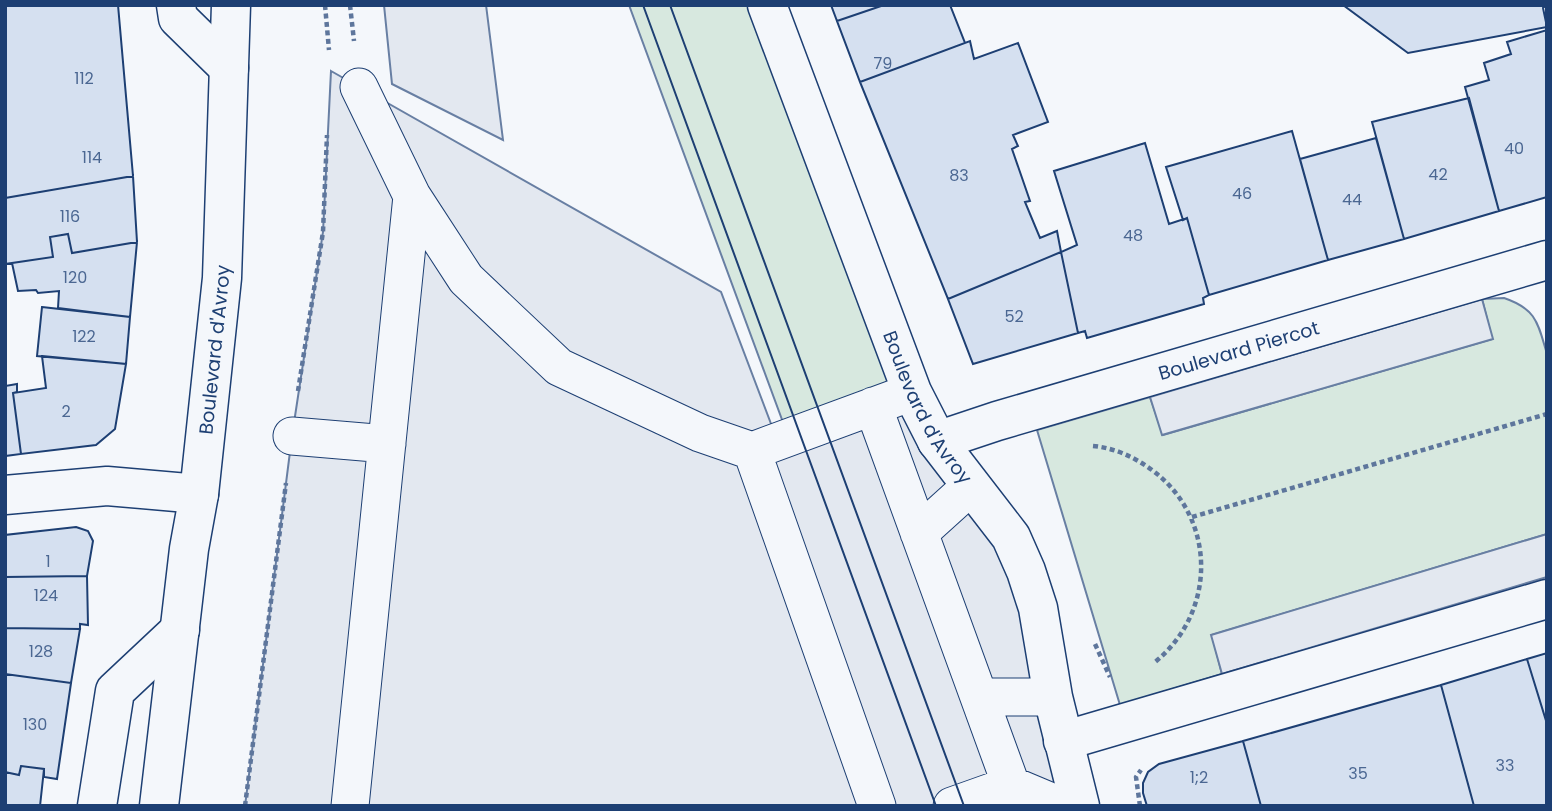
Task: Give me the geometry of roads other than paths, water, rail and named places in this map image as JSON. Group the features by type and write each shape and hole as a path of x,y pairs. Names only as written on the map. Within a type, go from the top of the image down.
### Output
{"street":[{"path":"176,5 177,18 229,68"},
{"name":"Boulevard d'Avroy","path":"159,806 189,549 199,494 222,278 231,5"},
{"name":"Boulevard d'Avroy","path":"767,5 912,392 937,441 1011,537 1026,571 1038,608 1053,697 1080,806"},
{"path":"359,88 412,196 466,279 559,367 700,433 752,451 912,392"},
{"path":"350,806 412,196"},
{"name":"Boulevard Piercot","path":"937,441 997,421 1545,268"},
{"path":"873,406 1011,785"},
{"path":"292,436 387,444"},
{"path":"752,451 877,806"},
{"path":"5,495 107,486 199,494"},
{"path":"919,533 971,486"},
{"path":"1063,741 1547,599"},
{"path":"97,806 115,691 180,630"},
{"path":"980,697 1053,697"},
{"path":"952,806 1011,785 1061,806"}],"tram line":[{"path":"643,5 936,806"},
{"path":"670,5 964,806"}]}
